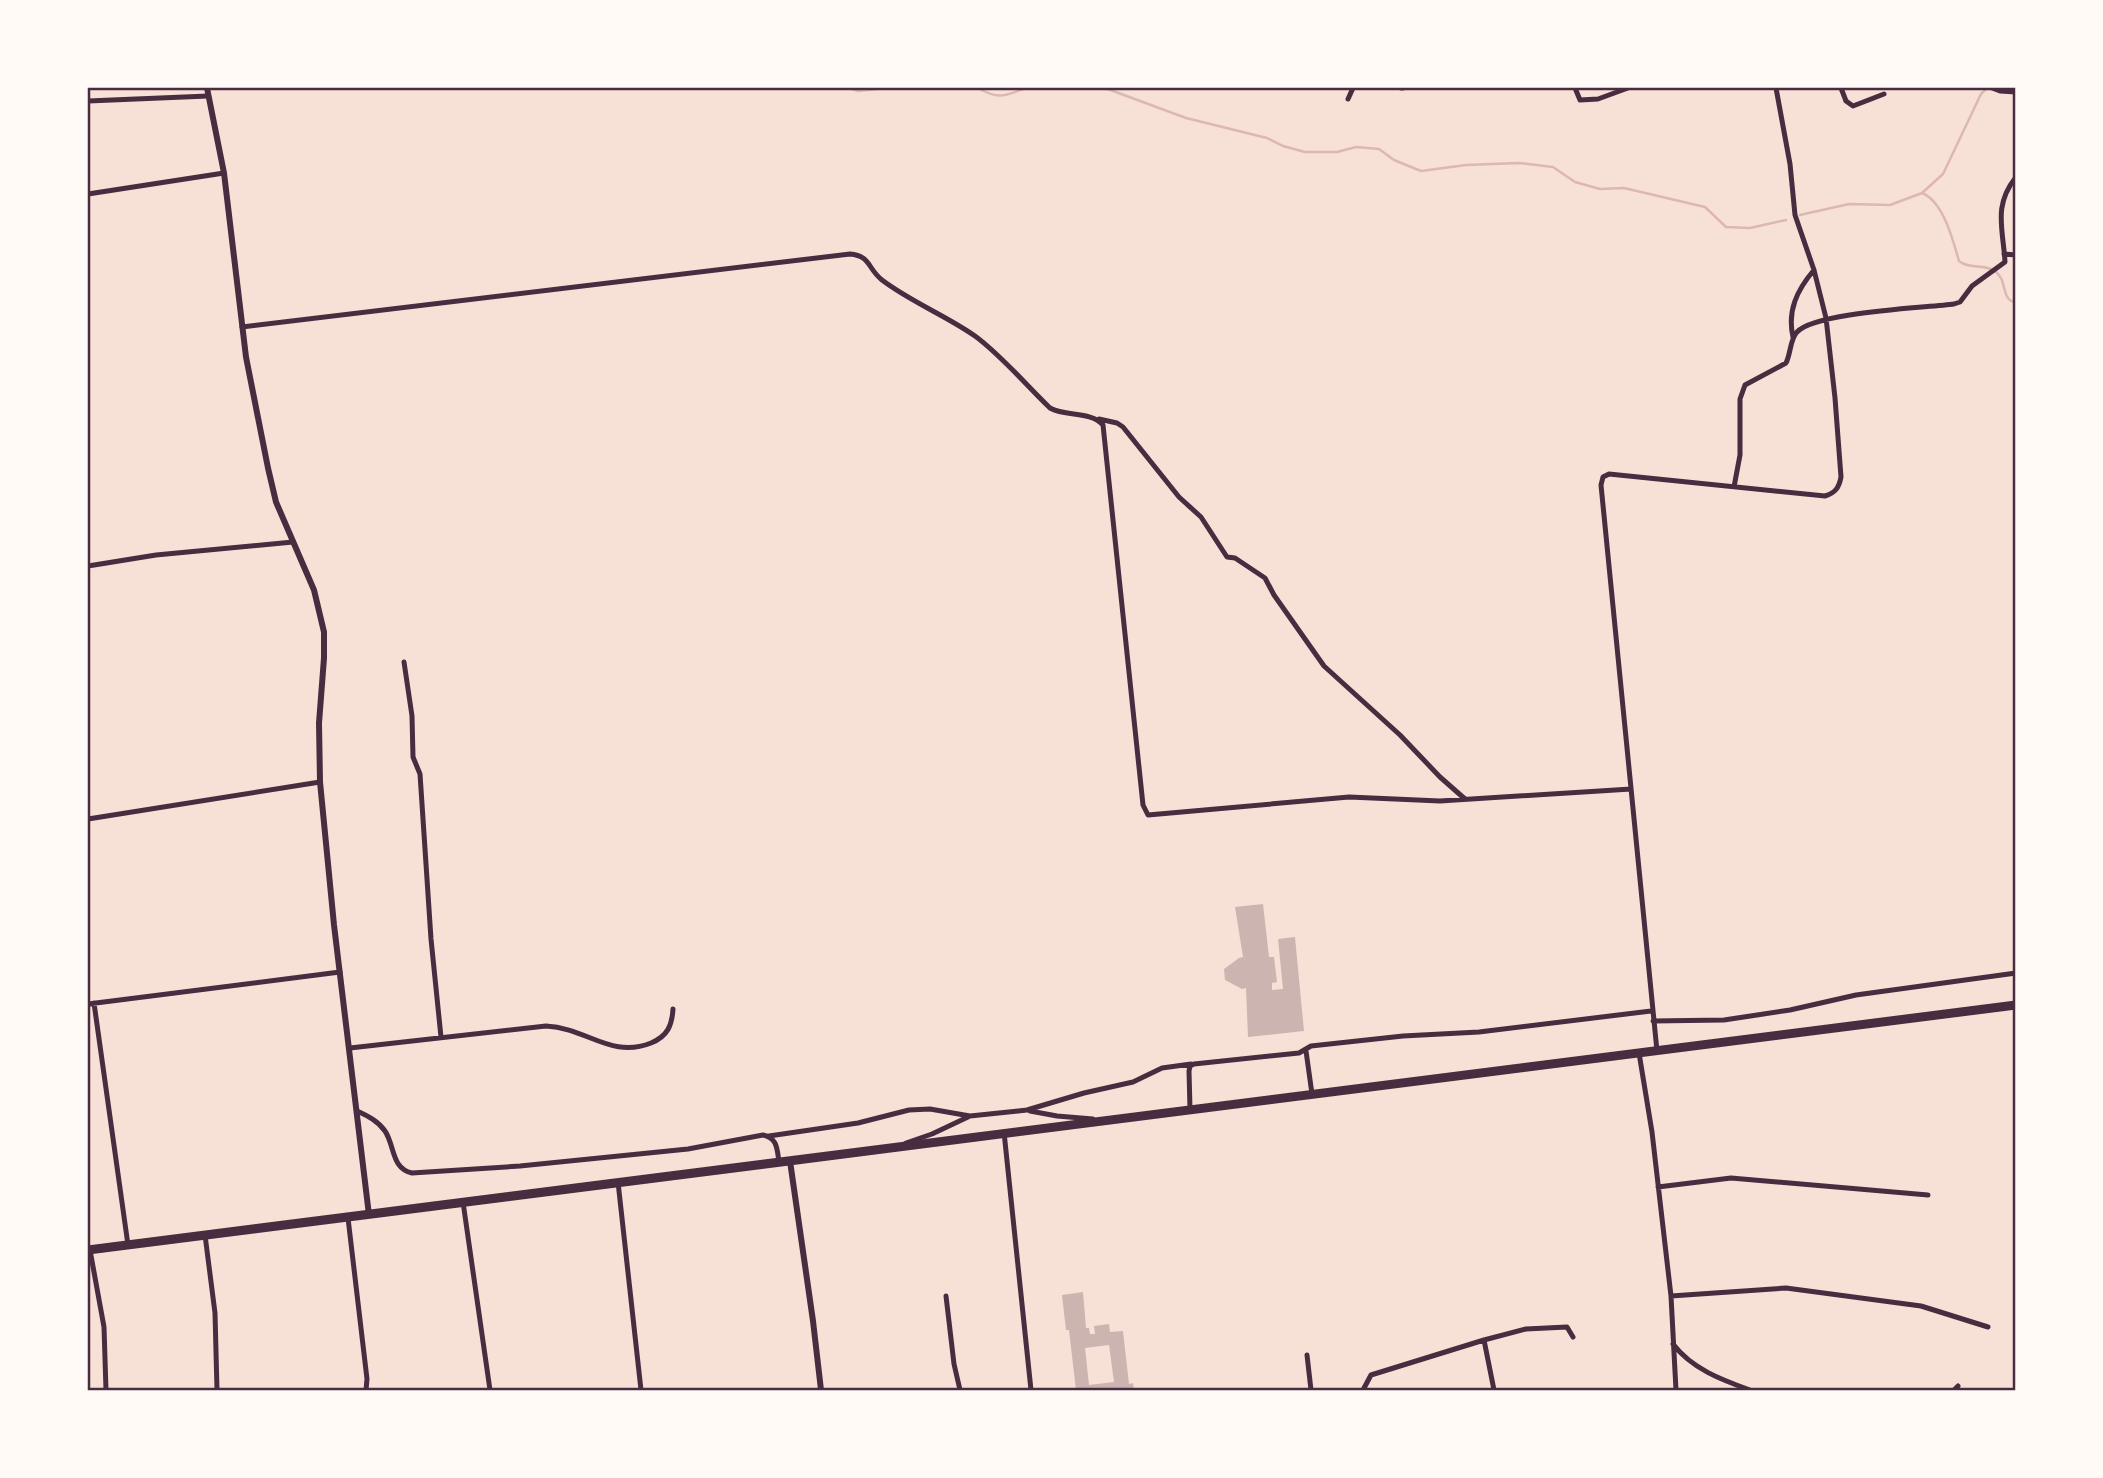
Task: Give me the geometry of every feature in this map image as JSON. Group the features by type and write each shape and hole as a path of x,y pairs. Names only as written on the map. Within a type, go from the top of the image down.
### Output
{"highway":[{"path":"89,1250 2015,1005"}],"street":[{"path":"207,88 224,173 242,327 268,468 276,502 314,590 324,632 319,723 320,782 369,1215"},
{"path":"1348,99 1353,88"},
{"path":"1575,88 1580,100 1598,99 1628,88"},
{"path":"1657,1051 1601,485 1603,477 1609,474 1825,496 1832,494 1839,486 1841,477 1836,411 1826,318 1796,215 1776,88"},
{"path":"1841,88 1846,101 1853,106 1884,94"},
{"path":"1992,88 2015,92"},
{"path":"88,101 208,96"},
{"path":"88,194 224,173"},
{"path":"1734,487 1740,455 1741,393 1745,385 1786,363 1793,338 1799,329 1826,318 1958,303 1972,286 2003,265 2000,211 2004,196 2015,177"},
{"path":"2004,254 2015,255"},
{"path":"242,327 858,255 865,258 882,280 979,340 1050,408 1118,423 1123,427 1179,497 1201,517 1227,557 1235,558 1265,578 1324,666 1466,800"},
{"path":"1793,338 1793,305 1800,289 1814,270"},
{"path":"1096,418 1103,425 1143,805 1148,815 1349,797 1440,801 1631,789"},
{"path":"88,566 156,555 293,541"},
{"path":"404,662 412,716 413,757 420,774 430,939 441,1037"},
{"path":"88,818 320,782"},
{"path":"128,1245 91,1004 340,972"},
{"path":"1653,1021 1724,1020 1790,1010 1856,995 2015,973"},
{"path":"350,1048 547,1026 569,1028 611,1046 630,1048 659,1040 672,1025 673,1009"},
{"path":"357,1111 368,1115 384,1129 400,1167 405,1171 412,1173 520,1166 688,1149 757,1136 858,1123 909,1110 930,1109 970,1116 1027,1110 1133,1082 1162,1068 1306,1051 1311,1046 1403,1036 1479,1032 1651,1011"},
{"path":"1306,1051 1312,1094"},
{"path":"1639,1053 1671,1296 1676,1391"},
{"path":"1190,1109 1189,1071 1194,1063"},
{"path":"1027,1110 1102,1120"},
{"path":"893,1147 932,1134 970,1116"},
{"path":"1004,1132 1031,1391"},
{"path":"769,1136 776,1143 785,1161 813,1321 821,1391"},
{"path":"1658,1187 1709,1179 1749,1179 1928,1195"},
{"path":"618,1182 641,1391"},
{"path":"463,1202 492,1390"},
{"path":"348,1218 367,1379 366,1391"},
{"path":"205,1235 215,1312 216,1391"},
{"path":"89,1250 104,1327 106,1391"},
{"path":"1671,1296 1786,1288 1921,1306 1988,1327"},
{"path":"946,1296 960,1391"},
{"path":"1363,1391 1371,1375 1526,1329 1567,1327 1573,1337"},
{"path":"1484,1340 1494,1391"},
{"path":"1672,1342 1679,1352 1704,1371 1751,1391"},
{"path":"1307,1355 1311,1391"}],"building":[{"path":"1263,904 1269,957 1274,957 1277,982 1272,983 1272,990 1283,989 1278,939 1295,937 1304,1031 1248,1037 1246,988 1242,989 1225,980 1224,969 1243,957 1235,907"},
{"path":"1083,1292 1086,1328 1089,1328 1090,1334 1095,1334 1094,1326 1109,1324 1110,1332 1123,1331 1129,1384 1133,1383 1134,1390 1076,1390 1062,1295","holes":["1109,1345 1114,1382 1089,1385 1085,1348"]}],"waterway":[{"path":"849,88 858,91 887,88"},
{"path":"978,88 1002,96 1026,88"},
{"path":"1105,88 1186,118 1267,138 1305,152 1337,152 1356,147 1379,149 1394,160 1421,171 1466,165 1519,163 1553,167 1575,182 1600,189 1624,188 1705,207 1726,227 1750,228 1786,220"},
{"path":"1800,215 1849,204 1890,205 1922,193 1943,174 1981,94 1987,88"},
{"path":"1922,193 1929,197 1941,212 1959,261 1992,269 2000,276 2008,298 2016,303"}]}
